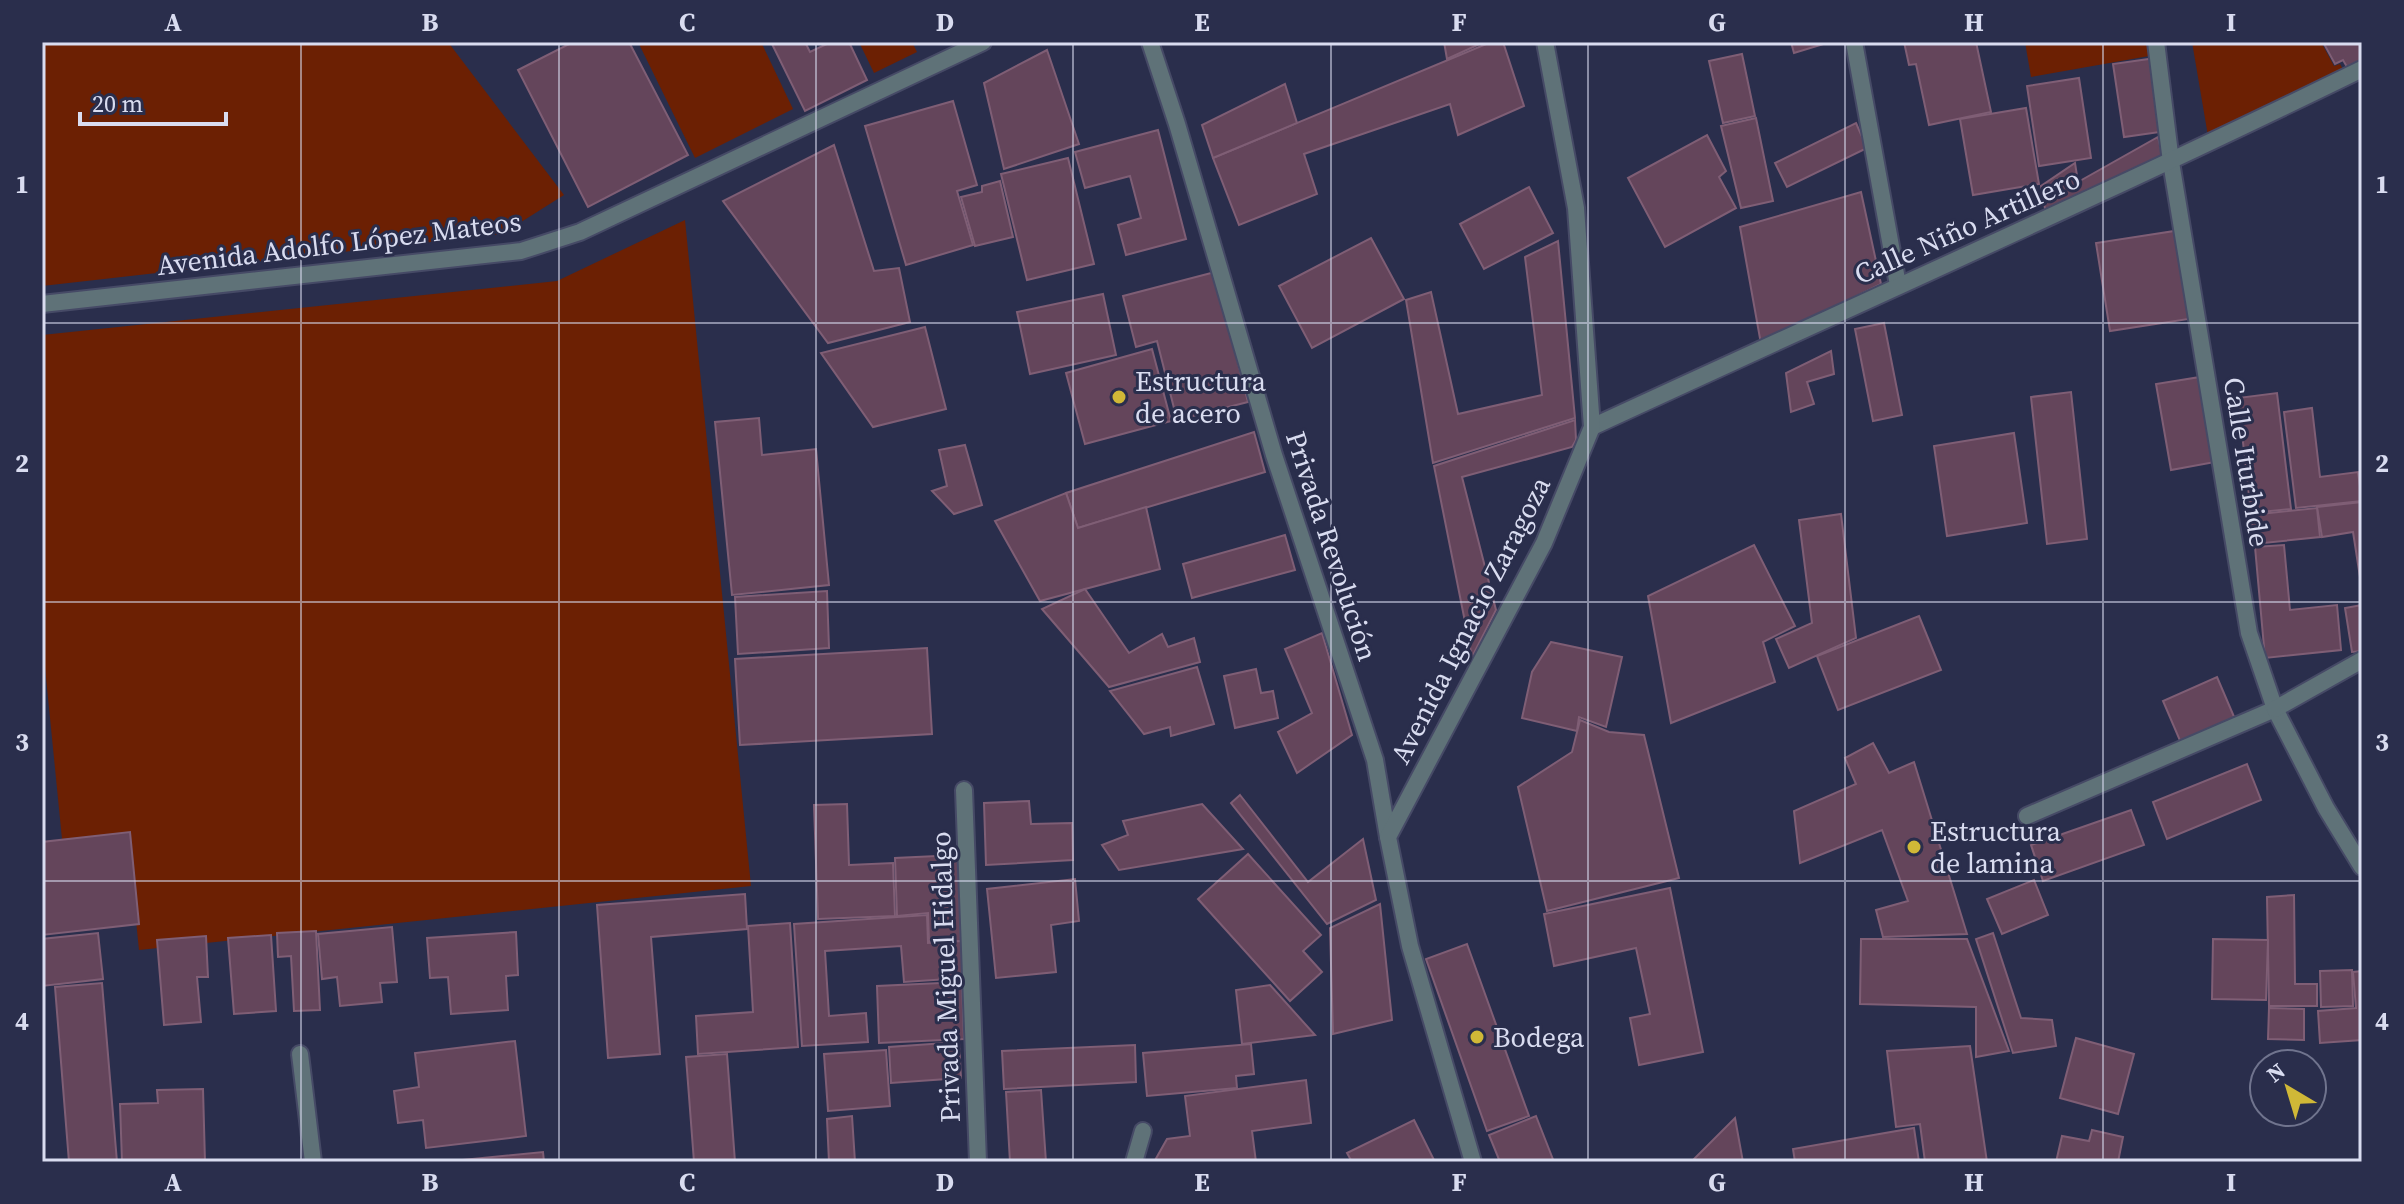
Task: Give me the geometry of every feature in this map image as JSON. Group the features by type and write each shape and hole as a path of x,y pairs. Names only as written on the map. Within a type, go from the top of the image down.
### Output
{"street":[{"name":"Avenida Adolfo López Mateos","path":"42,304 521,251 580,232 983,42"},
{"name":"Privada Revolución","path":"1150,42 1274,455 1375,760 1388,837"},
{"name":"Avenida Ignacio Zaragoza","path":"1388,837 1544,543 1592,427 1576,208 1545,42"},
{"path":"1854,42 1898,285"},
{"name":"Calle Iturbide","path":"2156,42 2171,162 2249,633 2275,709 2326,808 2362,867"},
{"name":"Calle Niño Artillero","path":"1592,427 2171,162 2362,69"},
{"path":"2027,816 2275,709 2362,660"},
{"name":"Privada Miguel Hidalgo","path":"964,790 978,1162"},
{"path":"1388,837 1410,946 1473,1162"},
{"path":"300,1054 313,1162"},
{"path":"1134,1162 1143,1131"}],"shaded area":[{"path":"42,42 448,42 564,195 502,234 42,286"},
{"path":"638,42 761,42 793,109 695,158"},
{"path":"859,42 912,42 917,52 874,73"},
{"path":"2025,42 2146,42 2149,56 2031,77"},
{"path":"2192,42 2321,42 2334,66 2340,64 2345,73 2208,136"},
{"path":"685,220 751,886 139,950 127,833 62,839 42,637 42,335 557,281"}],"building":[{"path":"573,42 629,42 688,155 588,207 518,70"},
{"path":"771,42 805,42 810,52 831,42 849,42 867,80 805,111"},
{"path":"1444,42 1484,42 1447,59"},
{"path":"1491,42 1503,42 1524,106 1458,135 1450,104 1304,154 1317,194 1239,225 1213,158"},
{"path":"1791,42 1830,42 1794,53"},
{"path":"1904,42 1976,42 1991,112 1929,125 1916,64 1909,65"},
{"path":"2323,42 2362,42 2362,68 2351,74 2343,60 2335,64"},
{"path":"1047,50 1079,144 1004,169 984,83"},
{"path":"1742,54 1755,116 1723,123 1709,61"},
{"path":"2156,58 2167,131 2124,137 2113,64"},
{"path":"2079,78 2091,158 2039,166 2027,86"},
{"path":"1285,84 1297,123 1213,158 1202,125"},
{"path":"953,101 977,185 957,191 973,245 906,265 865,126"},
{"path":"2026,108 2039,184 1973,195 1960,119"},
{"path":"1756,118 1773,201 1741,208 1721,126"},
{"path":"1856,123 1867,148 1787,187 1775,163"},
{"path":"1158,130 1186,239 1126,255 1118,225 1141,218 1130,176 1085,188 1075,152"},
{"path":"1707,135 1726,171 1719,177 1736,208 1665,247 1628,178"},
{"path":"2158,137 2164,161 2046,214 2041,186 2075,163 2078,182"},
{"path":"834,145 874,271 899,268 910,322 828,343 723,201"},
{"path":"1068,158 1094,264 1027,280 1001,174"},
{"path":"1000,181 1013,237 975,246 961,197 982,192 982,186"},
{"path":"1529,187 1553,233 1484,269 1460,224"},
{"path":"1861,192 1881,284 1761,344 1740,227"},
{"path":"2181,230 2195,318 2110,331 2096,243"},
{"path":"1371,238 1404,299 1312,348 1279,286"},
{"path":"1558,241 1575,418 1433,463 1406,300 1431,292 1458,414 1542,395 1525,257"},
{"path":"1215,272 1248,402 1177,420 1157,341 1136,347 1123,296"},
{"path":"1103,294 1116,355 1030,374 1017,312"},
{"path":"1884,323 1902,415 1873,421 1855,329"},
{"path":"925,327 946,409 873,427 821,353"},
{"name":"Estructura de acero","path":"1152,349 1171,421 1085,444 1066,373"},
{"path":"1831,351 1834,374 1807,382 1814,404 1791,412 1786,373"},
{"path":"2200,377 2215,462 2171,470 2156,384"},
{"path":"2071,392 2087,539 2047,544 2031,397"},
{"path":"2277,393 2291,509 2251,513 2238,398"},
{"path":"2312,408 2320,477 2358,472 2362,501 2296,508 2284,412"},
{"path":"759,418 762,455 816,449 829,585 732,595 715,422"},
{"path":"1575,420 1576,440 1572,447 1462,477 1496,610 1472,657 1434,466"},
{"path":"1254,432 1265,472 1078,528 1066,493"},
{"path":"2014,433 2027,523 1947,536 1934,446"},
{"path":"965,445 982,505 954,514 932,491 947,486 939,450"},
{"path":"1066,493 1078,528 1146,507 1160,569 1040,601 995,521"},
{"path":"2362,502 2362,590 2353,532 2322,537 2317,507"},
{"path":"2317,508 2320,537 2254,544 2251,515"},
{"path":"1841,514 1856,638 1789,668 1776,639 1812,623 1799,520"},
{"path":"1285,535 1295,570 1192,598 1183,564"},
{"path":"1754,545 1795,626 1763,642 1775,682 1671,723 1648,596"},
{"path":"2284,545 2290,610 2337,605 2341,650 2265,658 2255,547"},
{"path":"1085,589 1129,653 1162,634 1168,647 1194,638 1200,662 1109,687 1042,609"},
{"path":"827,591 829,648 738,654 735,597"},
{"path":"2362,605 2362,651 2352,652 2345,608"},
{"path":"1919,616 1941,670 1838,710 1817,656"},
{"path":"1322,633 1352,735 1297,773 1278,732 1312,713 1285,649"},
{"path":"1551,642 1622,657 1606,727 1579,717 1577,731 1522,718 1532,672"},
{"path":"927,648 932,734 740,745 735,659"},
{"path":"1197,667 1214,724 1171,736 1170,727 1144,734 1110,691"},
{"path":"1256,669 1261,693 1273,691 1278,718 1235,728 1224,676"},
{"path":"2217,677 2235,719 2181,743 2163,701"},
{"path":"1580,720 1609,732 1644,735 1679,878 1547,911 1518,787 1572,752"},
{"name":"Estructura de lamina","path":"1873,743 1889,773 1914,762 1967,934 1883,937 1876,910 1908,901 1882,830 1800,863 1794,811 1856,784 1845,758"},
{"path":"2247,764 2261,800 2167,839 2153,802"},
{"path":"1240,795 1308,882 1363,839 1376,900 1327,924 1231,803"},
{"path":"1029,801 1031,824 1072,823 1073,860 986,865 984,803"},
{"path":"847,804 849,865 893,863 895,916 818,919 814,805"},
{"path":"1202,804 1243,849 1119,870 1102,845 1128,835 1123,821"},
{"path":"2131,810 2144,845 2043,881 2031,845"},
{"path":"130,832 139,924 42,935 42,842"},
{"path":"1248,854 1321,935 1303,951 1322,972 1290,1001 1198,899"},
{"path":"958,855 961,941 929,942 928,913 897,916 895,858"},
{"path":"1075,879 1079,921 1051,925 1056,972 996,978 987,889"},
{"name":"Estructura de lamina","path":"2034,880 2048,915 2002,934 1987,899"},
{"path":"1670,888 1703,1052 1639,1065 1630,1018 1650,1014 1636,948 1554,966 1544,914"},
{"path":"745,894 747,929 651,937 660,1054 608,1058 597,905"},
{"path":"2294,895 2295,984 2317,984 2317,1006 2269,1006 2267,897"},
{"path":"1380,904 1392,1020 1333,1034 1330,928"},
{"path":"927,915 928,943 961,941 963,978 904,982 901,946 825,951 829,1016 866,1013 868,1042 802,1046 794,924"},
{"path":"790,923 798,1047 698,1054 696,1016 753,1012 748,926"},
{"path":"392,927 397,982 380,983 382,1002 340,1006 337,977 322,979 318,934"},
{"path":"316,931 320,1010 294,1011 291,956 278,957 277,933"},
{"path":"516,932 518,975 506,976 508,1010 451,1014 448,977 430,978 427,938"},
{"path":"98,933 103,979 42,986 42,939"},
{"path":"1993,933 2021,1018 2052,1020 2056,1046 2013,1053 1976,939"},
{"path":"271,935 276,1011 234,1014 228,938"},
{"path":"206,936 208,977 197,977 201,1022 164,1025 157,940"},
{"path":"1861,939 1967,939 2009,1051 1976,1057 1976,1007 1860,1004"},
{"path":"2213,939 2268,940 2266,1000 2212,999"},
{"name":"Bodega","path":"1467,944 1529,1116 1487,1131 1426,959"},
{"path":"2352,970 2353,1006 2321,1007 2320,971"},
{"path":"2362,971 2362,1040 2320,1043 2318,1011 2356,1008 2353,972"},
{"path":"962,982 964,1039 879,1043 877,986"},
{"path":"102,983 117,1162 69,1162 55,987"},
{"path":"1270,985 1315,1035 1242,1044 1236,990"},
{"path":"2269,1008 2304,1009 2304,1040 2268,1039"},
{"path":"2076,1038 2134,1054 2118,1114 2060,1098"},
{"path":"515,1041 526,1136 426,1148 423,1120 398,1123 394,1091 419,1087 415,1053"},
{"path":"959,1042 961,1078 891,1083 889,1047"},
{"path":"1251,1044 1254,1074 1236,1076 1237,1088 1147,1096 1143,1053"},
{"path":"1135,1045 1136,1082 1004,1089 1002,1051"},
{"path":"1970,1046 1987,1162 1925,1162 1920,1124 1896,1127 1887,1051"},
{"path":"886,1050 890,1106 828,1111 824,1054"},
{"path":"727,1054 735,1162 694,1162 686,1057"},
{"path":"1306,1080 1311,1123 1252,1131 1256,1162 1154,1162 1167,1139 1190,1136 1185,1096"},
{"path":"203,1089 205,1162 122,1162 120,1104 158,1103 157,1090"},
{"path":"1041,1090 1046,1162 1010,1162 1006,1092"},
{"path":"852,1116 855,1162 829,1162 827,1119"},
{"path":"1536,1116 1554,1162 1500,1162 1489,1135"},
{"path":"1735,1118 1743,1162 1691,1162"},
{"path":"1414,1120 1435,1162 1352,1162 1347,1153"},
{"path":"1914,1128 1919,1162 1795,1162 1793,1149"},
{"path":"2092,1130 2123,1137 2118,1162 2056,1162 2062,1136 2089,1141"},
{"path":"543,1152 544,1162 461,1160"}],"place":[{"name":"Estructura de acero","path":"1119,397"},
{"name":"Estructura de lamina","path":"1914,847"},
{"name":"Bodega","path":"1477,1037"}]}
